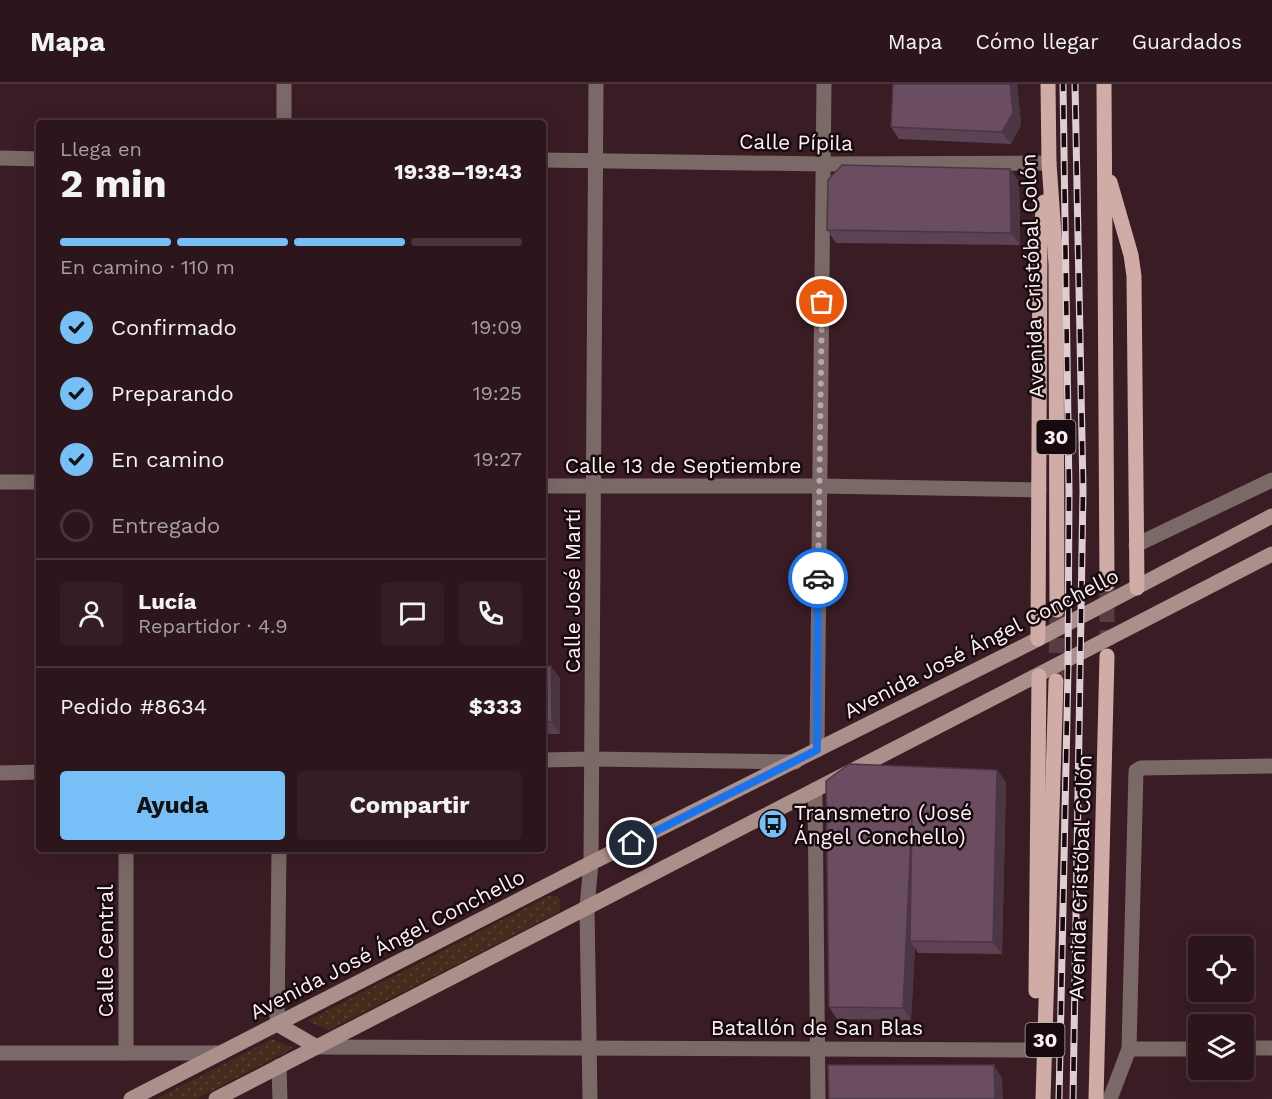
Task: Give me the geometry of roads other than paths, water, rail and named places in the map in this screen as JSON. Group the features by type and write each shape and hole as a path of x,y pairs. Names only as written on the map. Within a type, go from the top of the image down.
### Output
{"main road":[{"name":"Avenida Cristóbal Colón","path":"1048,84 1049,163 1056,264 1057,610"},
{"name":"30","path":"1104,84 1107,584"},
{"path":"1038,639 1040,239 1049,163"},
{"path":"1104,165 1131,255 1134,276 1137,588"},
{"name":"Avenida José Ángel Conchello","path":"131,1099 591,863 1038,639 1272,516"},
{"path":"216,1099 1272,554"},
{"name":"Avenida Cristóbal Colón","path":"1096,1099 1107,656"},
{"path":"1039,676 1036,1017 1045,1046"},
{"name":"Avenida Cristóbal Colón","path":"1043,1099 1056,681"},
{"path":"277,1024 317,1047"}],"street":[{"path":"284,84 284,120"},
{"name":"Calle José Martí","path":"590,1099 587,908 591,863 596,84"},
{"path":"817,750 824,84"},
{"path":"0,158 36,159"},
{"name":"Calle Pípila","path":"546,160 824,164 1049,163"},
{"path":"1136,545 1272,480"},
{"path":"0,482 36,482"},
{"name":"Calle 13 de Septiembre","path":"546,486 819,486 1040,490"},
{"path":"546,760 795,762"},
{"path":"1110,1099 1129,1049 1136,771 1141,768 1272,766"},
{"path":"0,773 36,772"},
{"path":"815,790 818,1099"},
{"name":"Calle Central","path":"126,852 126,1053"},
{"path":"277,1024 279,852"},
{"name":"Batallón de San Blas","path":"317,1047 1045,1046"},
{"path":"1254,1048 1272,1048"},
{"path":"1129,1049 1188,1049"},
{"path":"0,1053 221,1053"},
{"path":"279,1066 280,1099"}],"tunnel":[{"path":"1107,584 1107,650"},
{"path":"1056,676 1057,610"}],"railway":[{"path":"1059,1099 1068,668 1069,491 1063,84"},
{"path":"1073,1099 1083,490 1075,84"}],"place":[{"name":"Transmetro (José Ángel Conchello)","path":"773,824"}]}
